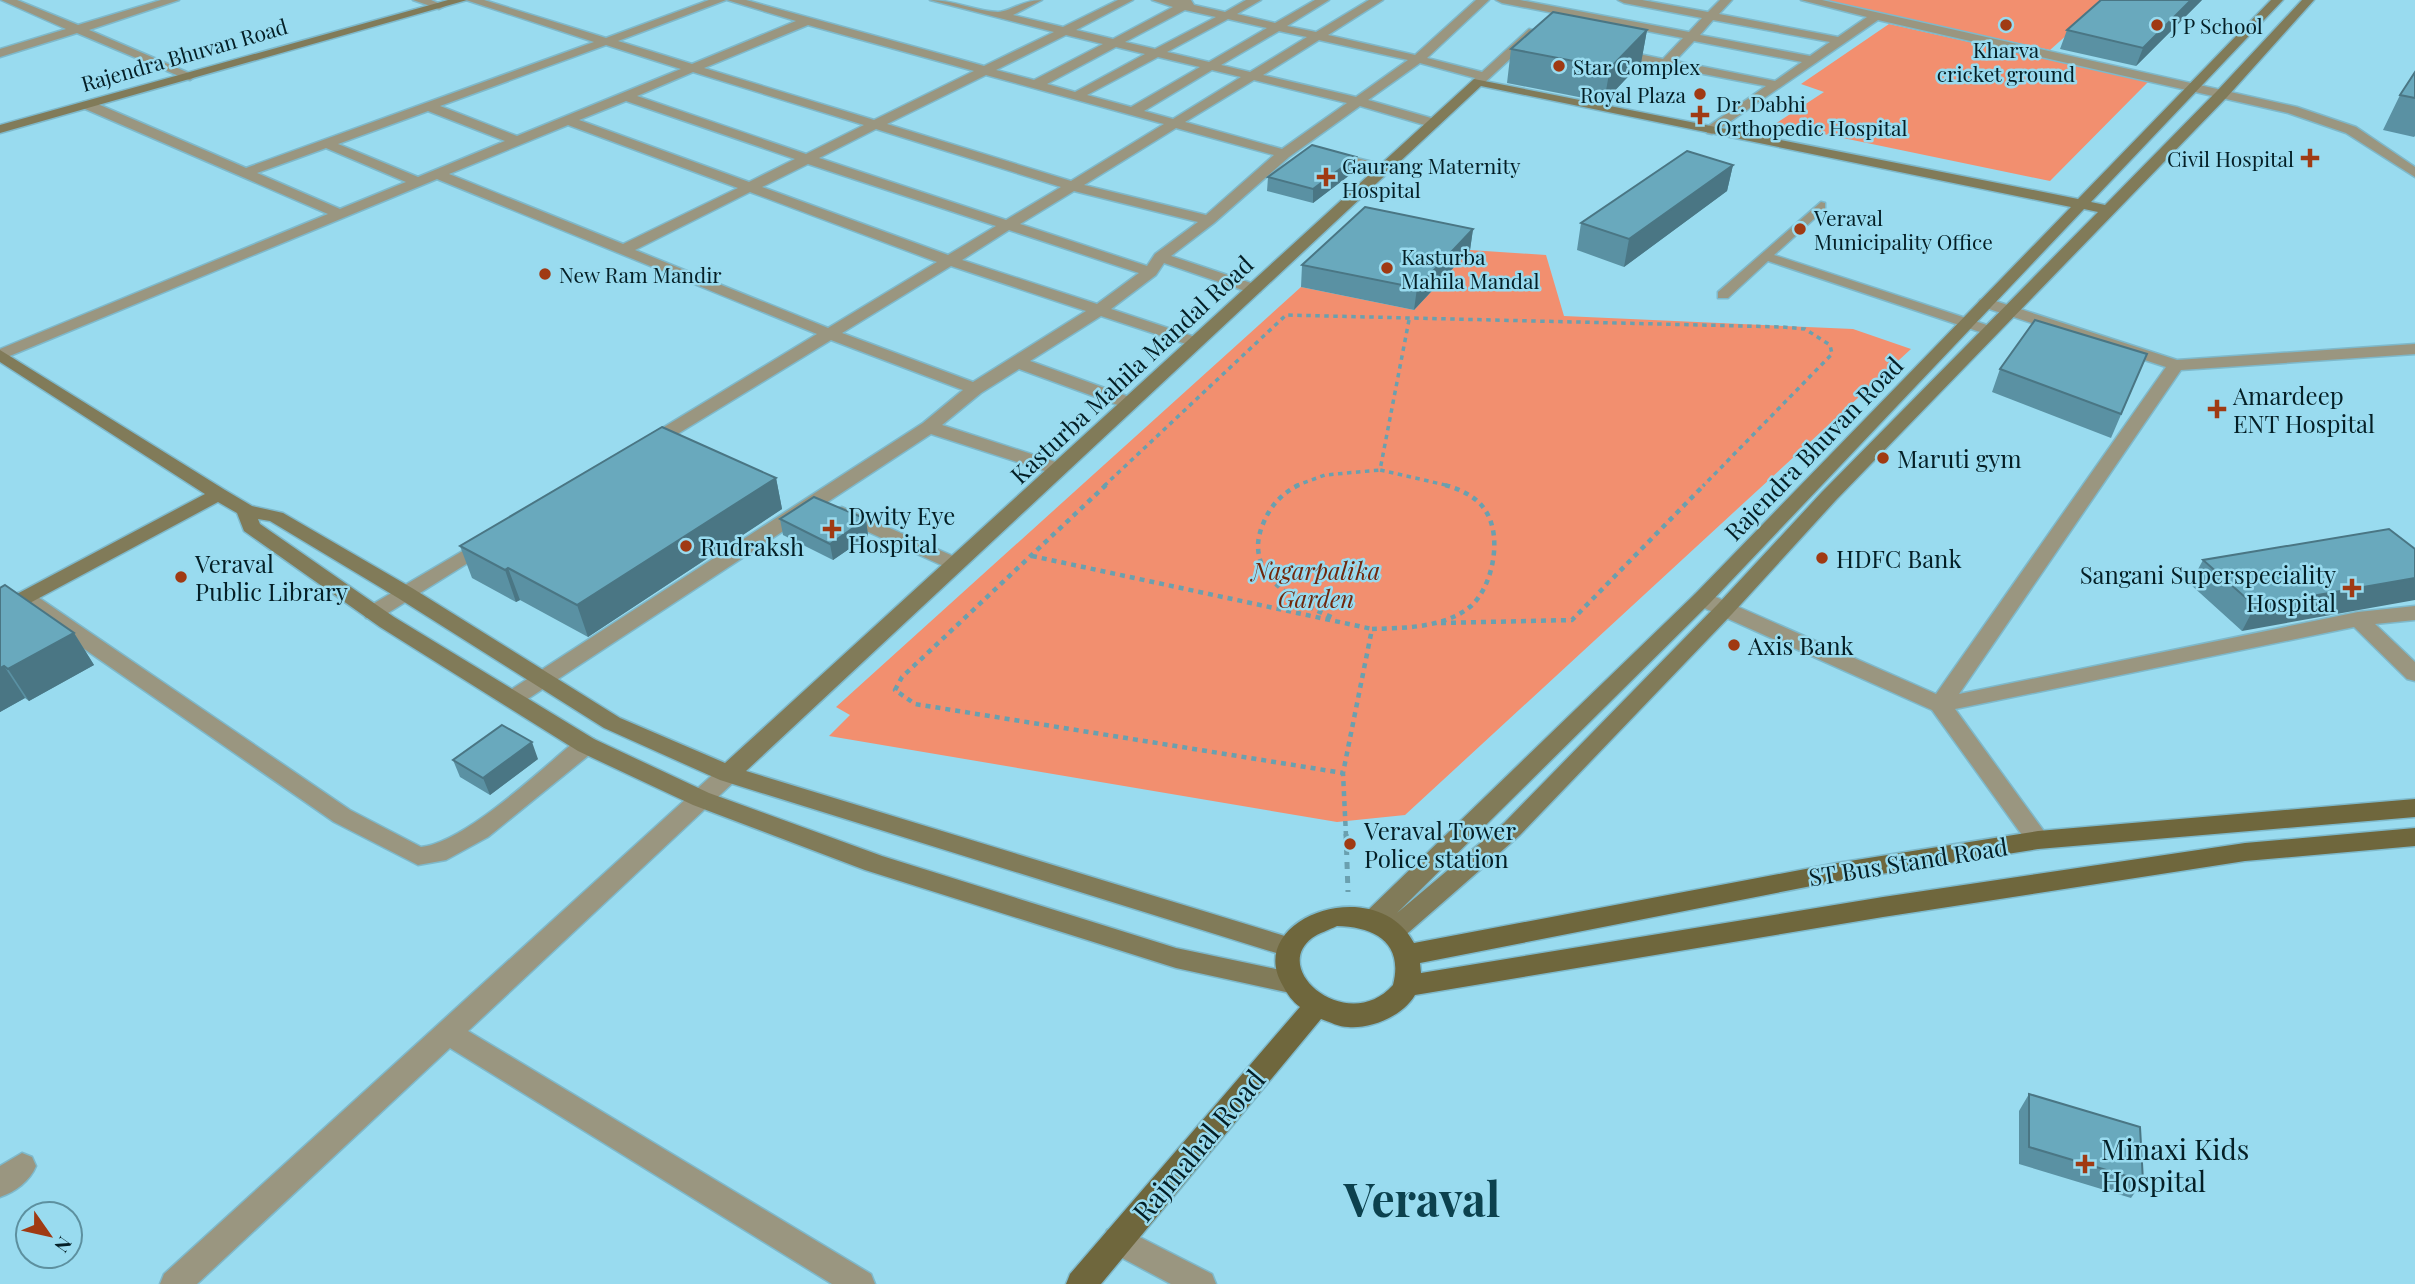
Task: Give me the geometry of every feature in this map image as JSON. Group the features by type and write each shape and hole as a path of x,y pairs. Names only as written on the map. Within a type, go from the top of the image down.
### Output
{"main road":[{"name":"ST Bus Stand Road","path":"1407,955 1837,872 2038,840 2415,808"},
{"name":"ST Bus Stand Road","path":"1406,986 1883,907 2231,854 2415,837"},
{"path":"1334,916 1372,923 1404,946 1409,979 1390,1005 1373,1013 1354,1016 1334,1014 1315,1007 1301,996 1290,982 1286,964 1289,947 1299,932 1314,922 1334,916"},
{"name":"Rajmahal Road","path":"1081,1284 1315,1007"}],"street":[{"path":"7,0 190,76"},
{"path":"0,53 173,0"},
{"path":"419,0 439,6"},
{"name":"Rajendra Bhuvan Road","path":"0,129 461,0"},
{"path":"472,0 1073,186 1209,220"},
{"path":"245,173 720,0"},
{"path":"733,0 1175,123 1384,169"},
{"path":"936,0 1208,68 1359,102 1433,123"},
{"path":"1001,16 1036,0"},
{"path":"623,250 1127,0"},
{"path":"1157,0 1189,3 1226,16 1418,59 1481,79 1712,130 2109,210"},
{"path":"1078,96 1255,0"},
{"path":"1134,111 1322,0"},
{"path":"629,456 1377,0"},
{"path":"512,699 929,427 975,389 1101,310 1151,272 1160,257 1209,220 1290,150 1418,59 1483,0"},
{"path":"1502,0 1813,60"},
{"name":"Kasturba Mahila Mandal Road","path":"728,775 1568,0"},
{"path":"1624,0 1841,41"},
{"path":"1666,63 1726,0"},
{"path":"1807,0 2193,87 2325,120 2351,130 2415,173"},
{"name":"Rajendra Bhuvan Road","path":"1372,923 1702,599 2277,0"},
{"path":"1372,923 1512,829 1725,609 1829,496 2012,312 2222,94 2308,0"},
{"path":"1037,84 1189,3"},
{"path":"1712,130 1877,15"},
{"path":"0,355 807,21"},
{"path":"2248,30 2276,37"},
{"path":"1529,36 1543,38"},
{"path":"1597,49 1778,85"},
{"path":"625,96 1151,272"},
{"path":"88,105 340,214"},
{"path":"427,106 517,141"},
{"path":"567,120 950,261 1195,342"},
{"path":"325,143 418,182"},
{"path":"2396,159 2415,158"},
{"path":"436,174 830,334 975,389"},
{"path":"1160,257 1254,289"},
{"path":"1986,303 2176,365 2415,349"},
{"path":"0,355 218,494 246,510 276,517 405,593 612,723 728,775 1289,947"},
{"path":"1019,363 1129,403"},
{"path":"1940,705 2176,365"},
{"path":"929,427 1058,469"},
{"path":"1808,489 1829,496"},
{"path":"0,612 218,494"},
{"path":"816,502 955,564"},
{"path":"246,510 251,527 373,612 586,745 701,799 874,863 1163,954 1290,982"},
{"path":"373,612 499,536"},
{"path":"25,598 342,816 418,856 437,854 480,831 586,745"},
{"path":"1702,599 1940,705 2038,840"},
{"path":"1940,705 2358,619 2415,613"},
{"path":"2358,619 2415,674"},
{"path":"174,1284 728,775"},
{"path":"447,1032 860,1284"},
{"path":"0,1184 22,1166"},
{"path":"1118,1240 1200,1284"}],"lane":[{"path":"1723,295 1768,257 1821,206"},
{"path":"1768,257 1991,331"}],"path":[{"path":"1032,556 1372,629 1441,623 1572,620 1832,354 1830,345 1820,336 1805,329 1783,327 1286,315 902,677 895,690 915,704 1343,773"},
{"path":"1380,470 1409,320"},
{"path":"1372,629 1332,618 1288,594 1260,565 1259,534 1272,504 1287,490 1303,482 1339,472 1380,470 1437,482 1463,493 1484,508 1493,529 1491,575 1479,595 1462,613 1441,623"},
{"path":"1372,629 1343,773 1372,923"}],"green space":[{"name":"Kharva cricket ground","path":"1819,0 2106,0 2050,50"},
{"path":"1889,24 2148,82 2050,181 1775,124 1824,92 1801,84"},
{"name":"Nagarpalika Garden","path":"1470,250 1546,255 1564,316 1853,329 1911,349 1405,815 1337,822 829,736 850,715 836,707 1301,287 1414,310"}],"building":[{"path":"2101,0 2191,0 2143,48 2067,30"},
{"path":"1553,12 1647,30 1610,68 1511,49"},
{"path":"2415,72 2415,98 2400,95"},
{"path":"1312,145 1356,157 1313,189 1268,177"},
{"path":"1687,151 1733,165 1629,239 1581,223"},
{"path":"1365,207 1473,229 1417,288 1302,265"},
{"path":"2035,320 2147,354 2121,414 2000,369"},
{"path":"662,427 776,478 577,605 460,546"},
{"path":"814,497 866,519 830,544 780,519"},
{"path":"2389,529 2415,549 2415,578 2255,606 2203,560"},
{"path":"5,585 74,633 8,669 4,666 0,668 0,588"},
{"path":"502,725 532,742 483,778 453,760"},
{"path":"2029,1094 2140,1127 2143,1181 2029,1147"}],"place":[{"name":"Kharva cricket ground","path":"2006,25"},
{"name":"J P School","path":"2157,25"},
{"name":"Star Complex","path":"1559,66"},
{"name":"Royal Plaza","path":"1700,94"},
{"name":"Dr. Dabhi Orthopedic Hospital","path":"1700,115"},
{"name":"Civil Hospital","path":"2310,158"},
{"name":"Gaurang Maternity Hospital","path":"1326,177"},
{"name":"Veraval Municipality Office","path":"1800,229"},
{"name":"Kasturba Mahila Mandal","path":"1387,268"},
{"name":"New Ram Mandir","path":"545,274"},
{"name":"Amardeep ENT Hospital","path":"2217,409"},
{"name":"Maruti gym","path":"1883,458"},
{"name":"Dwity Eye Hospital","path":"832,529"},
{"name":"Rudraksh","path":"686,546"},
{"name":"HDFC Bank","path":"1822,558"},
{"name":"Veraval Public Library","path":"181,577"},
{"name":"Sangani Superspeciality Hospital","path":"2352,588"},
{"name":"Axis Bank","path":"1734,645"},
{"name":"Veraval Tower Police station","path":"1350,844"},
{"name":"Minaxi Kids Hospital","path":"2085,1164"}],"district":[{"name":"Veraval","path":"1422,1198"}]}
